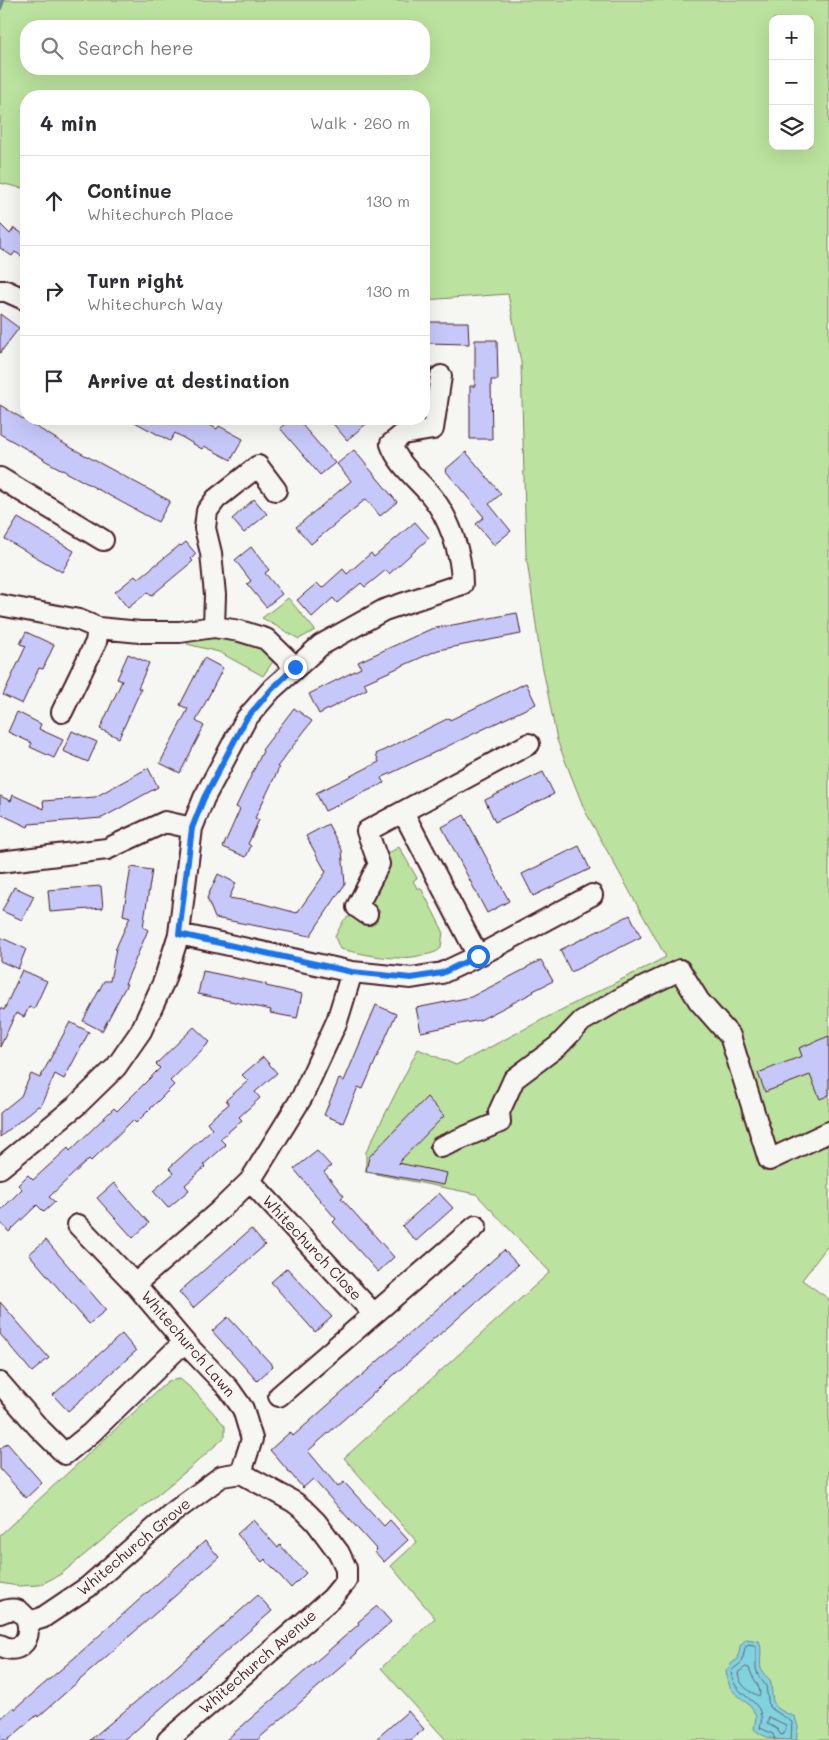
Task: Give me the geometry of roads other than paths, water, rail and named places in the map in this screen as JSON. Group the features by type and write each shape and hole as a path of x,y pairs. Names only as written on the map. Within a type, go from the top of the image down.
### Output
{"street":[{"path":"0,291 6,291 20,297"},
{"path":"0,1168 77,1105 116,1067 141,1032 164,981 179,934 192,828 204,798 246,719 272,689 321,645 384,610 462,584 462,569 456,543 444,516 432,496 395,455 391,444 403,434 434,429 441,376"},
{"path":"214,627 215,594 211,553 205,528 207,511 216,499 258,466 276,490"},
{"path":"0,478 103,540"},
{"path":"0,605 79,620 98,628 140,632 180,632 214,627 240,631 266,639 295,667"},
{"path":"62,712 96,642 98,628"},
{"path":"367,914 357,907 379,864 367,831 529,744"},
{"path":"403,812 478,956"},
{"path":"0,862 107,849 165,822 192,828"},
{"path":"179,934 352,972 411,978 442,973 478,956 592,895"},
{"path":"441,1147 500,1122 499,1112 514,1079 558,1046 582,1021 625,996 680,970 699,1001 730,1036 769,1160 829,1132"},
{"path":"135,1284 250,1182 302,1096 337,1021 352,972"},
{"name":"Whitechurch Close","path":"250,1182 373,1314"},
{"name":"Whitechurch Lawn","path":"78,1225 135,1284 184,1342 229,1389 243,1409 252,1438 241,1473"},
{"name":"Whitechurch Close","path":"279,1396 476,1226"},
{"path":"0,1383 38,1427 65,1454 90,1433 184,1342"},
{"name":"Whitechurch Avenue","path":"168,1740 332,1598 346,1582 346,1568 339,1553 316,1522 294,1502 241,1473"},
{"name":"Whitechurch Grove","path":"28,1622 42,1618 88,1587 171,1514 222,1476 241,1473"},
{"path":"0,1613 7,1610 20,1612 28,1622 29,1628 26,1640 16,1647 1,1650"}],"water":[{"path":"746,1639 759,1641 761,1669 771,1682 772,1698 776,1706 795,1717 798,1727 796,1740 774,1739 758,1733 754,1729 756,1716 752,1709 730,1688 726,1671 738,1659 740,1646"}],"waterway":[{"path":"0,8 3,0"}]}
